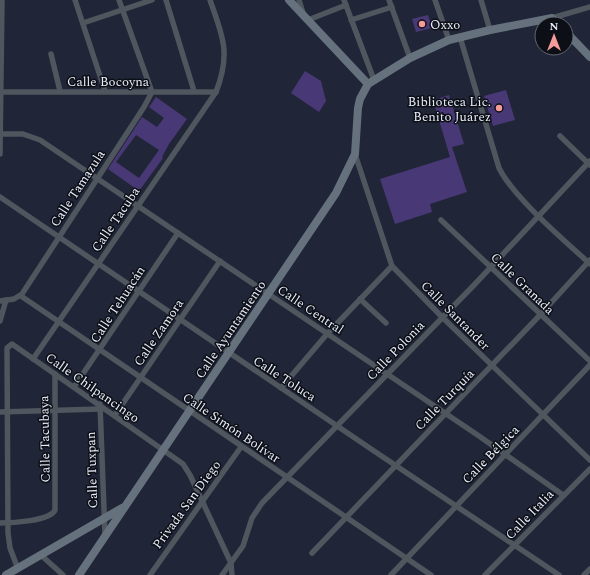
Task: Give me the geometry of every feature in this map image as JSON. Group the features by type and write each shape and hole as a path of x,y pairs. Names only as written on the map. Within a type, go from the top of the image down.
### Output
{"main road":[{"path":"289,0 371,82 410,58 449,40 534,21"},
{"path":"574,40 590,57"},
{"name":"Calle Ayuntamiento","path":"79,575 336,193 355,154 360,99 371,82"},
{"path":"6,575 42,556 125,506"}],"street":[{"path":"0,154 2,0"},
{"path":"75,0 105,91"},
{"path":"119,0 152,92"},
{"path":"83,23 152,0"},
{"path":"166,0 194,91"},
{"name":"Calle Tacuba","path":"34,359 216,92 224,71 225,53 222,36 210,0"},
{"path":"299,0 306,18 345,2 371,82"},
{"path":"389,0 410,58"},
{"path":"435,0 449,40"},
{"path":"481,0 490,30"},
{"path":"351,20 392,7"},
{"path":"559,16 590,7"},
{"path":"460,37 499,168 508,183 539,215 589,262"},
{"path":"50,54 60,91"},
{"name":"Calle Bocoyna","path":"1,92 216,92"},
{"name":"Calle Tamazula","path":"20,296 144,107 152,92"},
{"name":"Calle Central","path":"0,134 23,134 35,137 268,293 563,495"},
{"path":"560,136 589,163"},
{"name":"Calle Santander","path":"355,154 392,266 491,366 590,460"},
{"name":"Calle Polonia","path":"222,575 243,546 256,511 286,476 387,374 589,163"},
{"name":"Calle Toluca","path":"0,197 228,354 396,464 559,575"},
{"name":"Calle Granada","path":"441,220 590,361"},
{"name":"Calle Tehuacán","path":"74,387 178,233"},
{"name":"Calle Zamora","path":"115,415 220,261"},
{"name":"Calle Turquía","path":"312,553 396,464 446,414 589,262"},
{"path":"281,388 327,334 392,266"},
{"path":"0,321 3,300 20,296"},
{"name":"Calle Simón Bolívar","path":"20,296 431,575"},
{"path":"360,299 386,323"},
{"name":"Calle Chilpancingo","path":"8,412 7,348 9,345 14,344 100,407 115,415 179,459 187,469 230,563 232,575"},
{"name":"Calle Bélgica","path":"391,575 590,365"},
{"name":"Calle Tacubaya","path":"8,523 51,515 55,510 55,374"},
{"path":"0,412 100,407"},
{"name":"Calle Tuxpan","path":"100,407 105,535"},
{"path":"8,412 9,541 18,569"},
{"name":"Privada San Diego","path":"150,575 241,447"},
{"name":"Calle Italia","path":"486,575 590,469"},
{"path":"0,523 8,523"},
{"path":"42,556 63,575"},
{"path":"584,575 590,569"}],"building":[{"name":"Oxxo","path":"428,15 432,28 416,32 412,19"},
{"path":"305,71 321,81 326,101 319,112 291,93"},
{"name":"Biblioteca Lic. Benito Juárez","path":"506,90 515,120 493,126 484,96"},
{"path":"449,95 464,144 452,147 467,192 430,204 432,212 395,224 380,179 450,157 433,100"},
{"path":"156,97 187,119 169,144 162,157 163,158 139,191 108,169 142,117 157,127 164,118 149,107","holes":["136,135 159,150 139,178 116,162"]}],"place":[{"name":"Oxxo","path":"422,24"},
{"name":"Biblioteca Lic. Benito Juárez","path":"499,108"}]}
